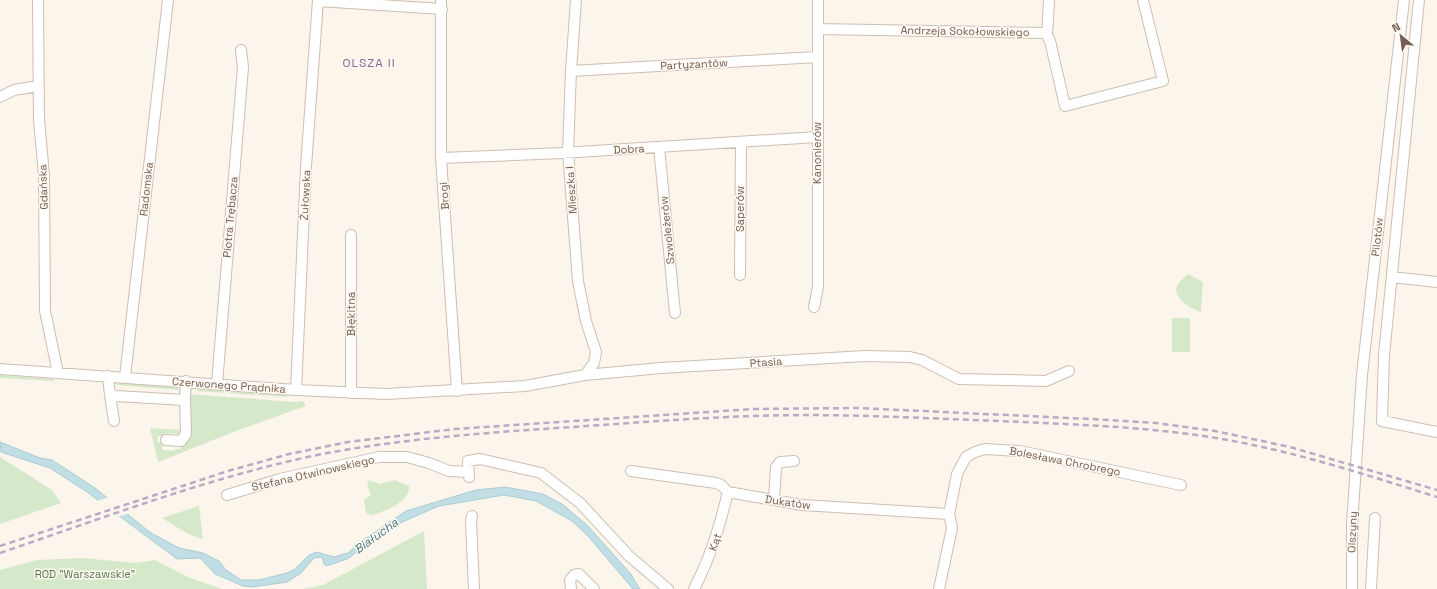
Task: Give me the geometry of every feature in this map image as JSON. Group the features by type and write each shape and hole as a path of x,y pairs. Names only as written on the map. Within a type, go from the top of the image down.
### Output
{"street":[{"name":"Gdańska","path":"38,0 38,86 44,175 45,311 58,373"},
{"name":"Radomska","path":"125,377 168,0"},
{"path":"318,0 442,4"},
{"name":"Żułowska","path":"296,390 306,167 318,0"},
{"name":"Mieszka I","path":"576,0 571,71 568,152 578,281 586,321 596,352 594,363 585,375"},
{"name":"Kanonierów","path":"814,307 818,287 818,0"},
{"path":"1049,0 1047,35 1065,106 1162,81 1142,0"},
{"name":"Pilotów","path":"1354,474 1362,375 1404,0"},
{"name":"Pilotów","path":"1420,0 1384,355 1382,421 1437,432"},
{"name":"Brogi","path":"442,4 442,158 457,391"},
{"name":"Andrzeja Sokołowskiego","path":"818,29 1038,32 1047,35"},
{"name":"Piotra Trębacza","path":"217,384 242,67 241,50"},
{"name":"Partyzantów","path":"571,71 817,57"},
{"path":"0,97 14,90 38,86"},
{"name":"Dobra","path":"442,158 817,137"},
{"name":"Saperów","path":"740,275 741,142"},
{"name":"Szwoleżerów","path":"659,147 675,313"},
{"name":"Błękitna","path":"351,235 351,393"},
{"path":"1392,277 1437,282"},
{"name":"Ptasia","path":"457,391 524,386 585,375 661,368 891,355 922,360 959,379 1046,380 1070,370"},
{"name":"Czerwonego Prądnika","path":"0,369 351,393 398,394 457,391"},
{"path":"108,376 114,421"},
{"path":"166,440 182,441 185,438 186,381"},
{"path":"110,396 185,400"},
{"name":"Bolesława Chrobrego","path":"939,589 952,528 949,514 960,464 966,457 985,449 1020,451 1181,485"},
{"name":"Stefana Otwinowskiego","path":"227,495 280,479 379,458 407,457 429,463 449,471 469,474 468,461 480,459 541,473 580,503 634,560 668,589"},
{"path":"774,500 776,467 780,462 794,461"},
{"name":"Dukatów","path":"630,471 716,483 721,485 728,492 802,505 949,514"},
{"name":"Olszyny","path":"1352,589 1351,543 1354,474"},
{"name":"Kąt","path":"694,589 705,567 718,534 728,492"},
{"path":"472,516 474,589"},
{"name":"Olszyny","path":"1371,589 1375,518"},
{"path":"570,589 570,580 574,575 580,574 594,589"}],"green space":[{"path":"1188,274 1203,282 1201,312 1188,306 1177,295 1176,290 1178,284"},
{"path":"1172,318 1190,318 1190,352 1172,352"},
{"path":"0,375 53,379 54,381 0,378"},
{"path":"120,383 175,386 180,390 116,385"},
{"path":"197,388 287,395 287,397 197,391"},
{"path":"188,394 295,402 303,401 306,406 241,429 158,462 150,428 181,430 181,435 178,437 178,434 165,433 165,436 158,436 157,442 163,443 162,450 175,451 175,449 181,449"},
{"path":"0,457 52,490 61,503 0,524"},
{"path":"369,480 380,484 395,480 409,486 408,492 396,505 384,511 373,515 366,513 364,500 371,495 367,485"},
{"path":"199,506 203,539 188,534 162,518"},
{"path":"424,531 427,589 303,589 323,585"},
{"name":"ROD \"Warszawskie\"","path":"82,558 135,563 155,560 188,577 222,589 0,589 0,570 37,560"}],"water":[{"name":"Białucha","path":"0,442 40,458 52,460 95,488 151,533 179,548 203,553 219,561 226,570 241,580 259,580 287,573 295,569 309,555 317,552 334,557 348,553 359,543 406,511 476,490 505,487 543,494 562,504 587,525 630,573 640,589 633,589 587,535 572,521 536,501 504,495 439,506 400,523 347,559 326,566 322,557 314,558 301,573 287,582 252,587 243,586 215,574 200,558 177,559 87,492 50,468 1,452"}],"pier":[{"path":"110,497 130,513 117,517 96,501"}],"railway":[{"path":"0,546 228,471 289,454 348,442 455,429 753,409 858,408 1156,423 1215,431 1290,447 1437,490"},
{"path":"0,553 188,489 265,467 335,452 398,442 461,435 729,417 784,415 877,416 1064,424 1190,434 1276,450 1437,497"}],"district":[{"name":"OLSZA II","path":"369,63"}]}
